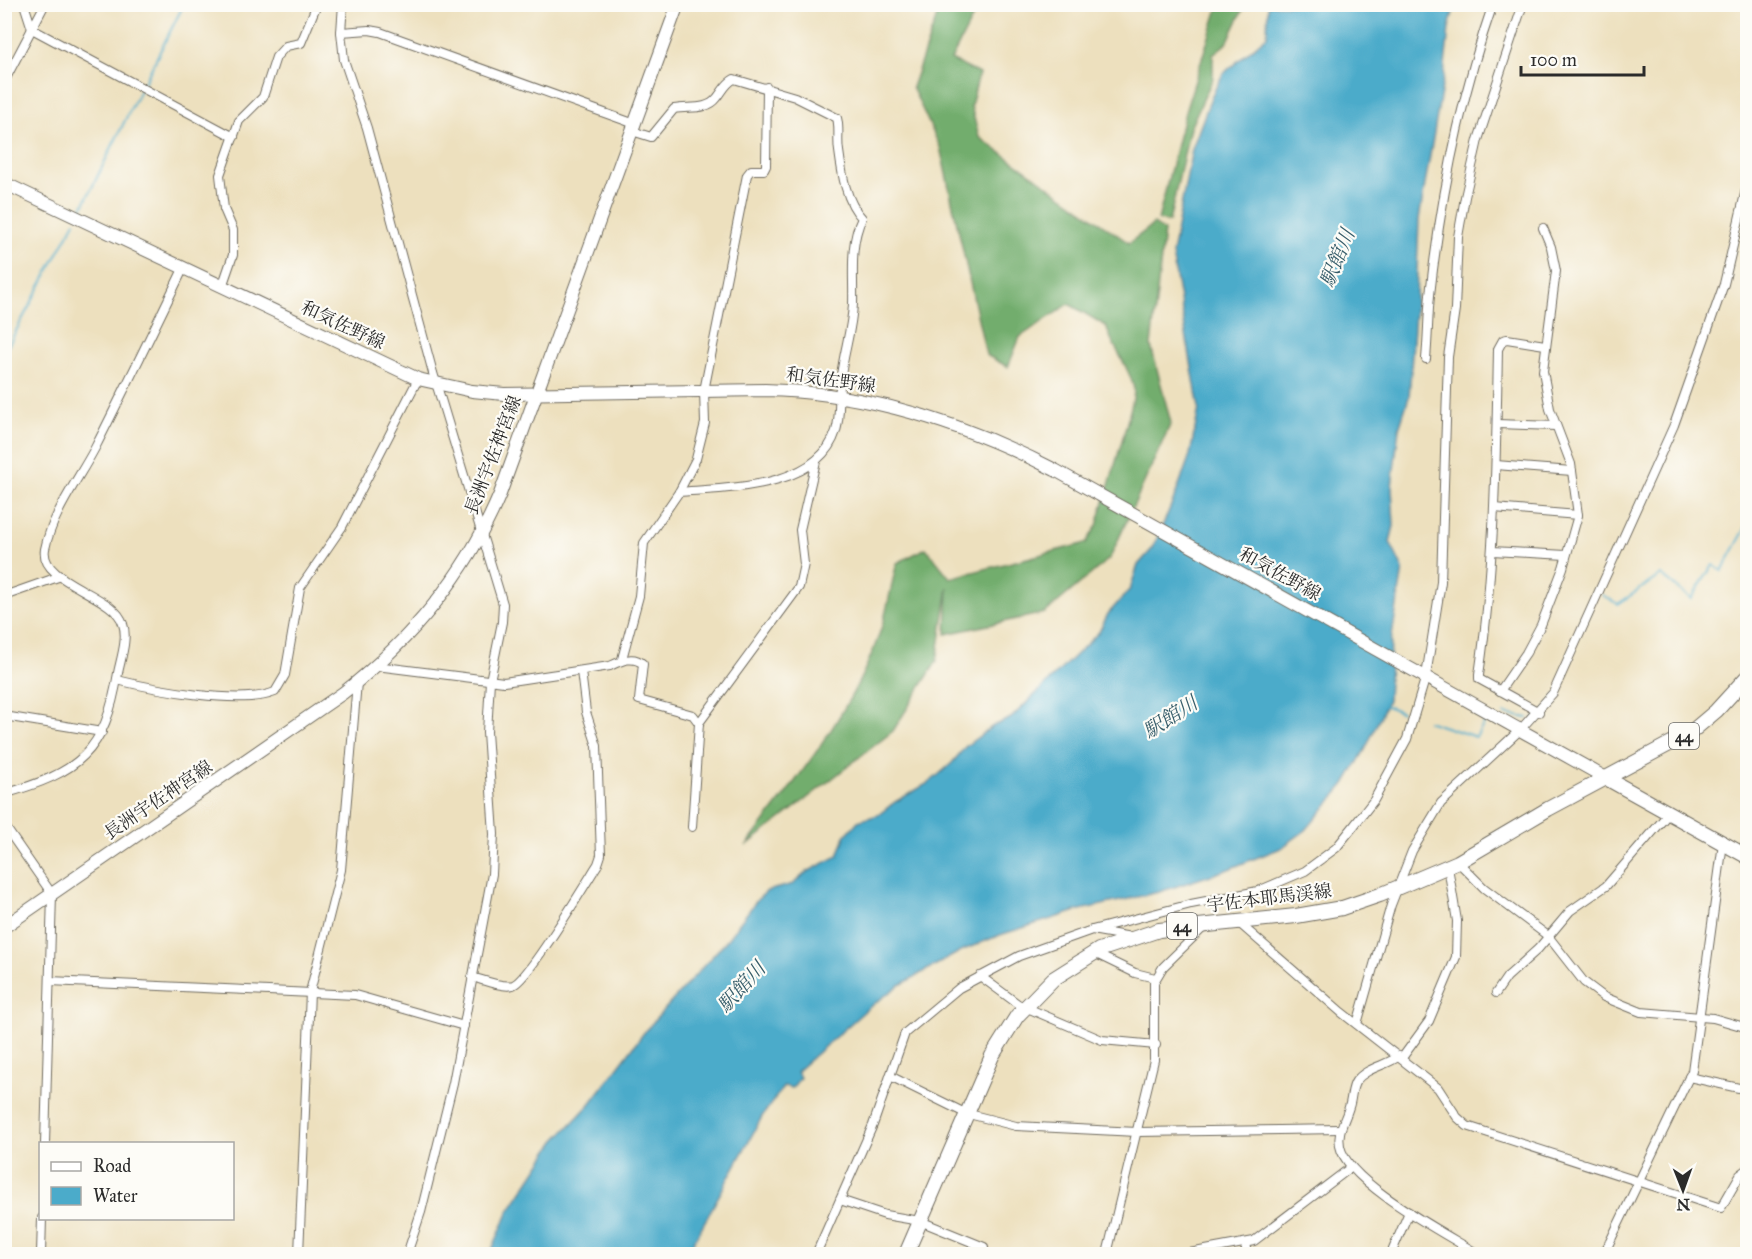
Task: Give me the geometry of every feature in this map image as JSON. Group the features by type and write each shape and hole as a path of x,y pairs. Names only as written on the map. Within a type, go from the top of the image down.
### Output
{"main road":[{"name":"長洲宇佐神宮線","path":"4,927 357,682 376,666 438,599 480,536 500,494 678,4"},
{"name":"和気佐野線","path":"4,183 417,379 436,384 491,393 777,391 838,397 895,408 980,435 1047,466 1606,778"},
{"name":"宇佐本耶馬渓線","path":"906,1254 966,1113 1001,1040 1024,1007 1053,979 1094,953 1132,937 1170,928 1239,923 1342,908 1397,889 1453,864 1698,727 1748,676"},
{"path":"1606,778 1748,857"}],"street":[{"path":"24,4 32,29 234,137"},
{"path":"4,82 45,4"},
{"path":"222,287 233,255 233,230 224,209 220,175 243,116 263,97 280,52 286,46 301,43 317,4"},
{"path":"344,4 341,32 344,60 375,158 480,536 496,574 503,604 502,622 490,681 488,732 494,854 464,1026 439,1141 407,1254"},
{"path":"1426,359 1430,298 1451,153 1471,67 1493,4"},
{"path":"816,1254 873,1125 905,1033 942,1001 980,976 1018,956 1092,930 1191,904 1258,891 1291,878 1336,848 1389,775 1407,740 1424,675 1441,582 1448,357 1455,309 1458,237 1478,140 1523,4"},
{"path":"341,32 369,30 380,32 634,127 651,137 674,109 699,108 711,104 728,82 734,79 795,97 837,118 838,150 847,190 852,208 862,218 854,239 852,322 838,397 836,430 816,461 800,530 804,572 799,587 699,723 692,827"},
{"path":"622,659 641,589 644,543 679,492 700,447 706,412 704,391 747,175 751,170 764,170 766,166 766,87"},
{"path":"1357,1024 1407,861 1441,803 1539,712 1553,693 1674,425 1719,298 1748,181"},
{"path":"1500,691 1541,625 1578,515 1572,471 1547,397 1543,370 1556,271 1551,247 1543,228"},
{"path":"4,794 54,778 67,771 90,751 102,732 117,680 124,636 123,620 112,609 51,569 45,558 46,545 57,518 94,449 183,268"},
{"path":"1539,712 1479,679 1492,550 1499,345 1503,340 1508,339 1545,345"},
{"path":"117,680 160,690 204,695 260,696 275,692 285,675 300,588 342,527 417,379"},
{"path":"1497,424 1556,426"},
{"path":"679,492 758,485 792,474 816,461"},
{"path":"1496,465 1572,471"},
{"path":"1494,508 1578,515"},
{"path":"1492,550 1566,555"},
{"path":"4,596 61,576"},
{"path":"376,666 490,681 520,682 610,666 622,659 639,661 643,664 639,700 693,716 699,723"},
{"path":"472,977 507,985 517,983 542,951 598,864 601,855 597,746 586,712 581,670"},
{"path":"299,1254 310,992 341,870 357,682"},
{"path":"4,716 102,732"},
{"path":"1496,993 1507,976 1570,911 1606,886 1669,813"},
{"path":"4,825 52,894 45,1142"},
{"path":"1604,1254 1689,1077 1695,1058 1723,843"},
{"path":"1453,864 1548,936 1584,982 1604,998 1651,1014 1701,1017 1748,1028"},
{"path":"1453,864 1457,921 1456,957 1429,1021 1400,1057 1371,1069 1356,1081 1340,1128 1340,1146 1350,1168 1409,1212 1478,1254"},
{"path":"1239,923 1357,1024 1438,1088 1457,1117 1467,1126 1721,1208 1740,1175 1748,1169"},
{"path":"1107,1254 1156,1045 1155,978 1207,924"},
{"path":"1092,930 1132,937"},
{"path":"1094,953 1126,969 1155,978"},
{"path":"980,976 1024,1007 1102,1040 1156,1045"},
{"path":"50,981 310,992 374,999 464,1026"},
{"path":"890,1076 966,1113 1016,1126 1137,1132 1340,1128"},
{"path":"1689,1077 1748,1090"},
{"path":"1184,1254 1257,1239 1350,1168"},
{"path":"840,1200 885,1215 920,1221 984,1247 984,1254"},
{"path":"1391,1254 1409,1212"},
{"path":"41,1254 42,1220"},
{"path":"1245,1243 1247,1254"}],"green space":[{"path":"941,5 979,5 951,60 979,74 971,106 979,137 1129,243 1154,224 1164,231 1151,346 1171,423 1110,558 1045,613 946,634 948,587 937,661 893,731 746,846 822,743 856,687 881,629 897,563 926,548 950,578 1086,543 1097,526 1130,413 1134,389 1132,380 1106,326 1069,304 1020,337 1008,367 986,355 940,147 912,87"},
{"path":"1219,5 1245,5 1227,43 1213,54 1213,78 1190,128 1169,222 1158,220 1185,112"}],"water":[{"name":"駅館川","path":"1268,5 1455,5 1449,28 1444,75 1419,219 1409,397 1399,428 1392,487 1394,526 1390,542 1403,569 1391,642 1388,700 1365,750 1345,784 1306,830 1281,848 1226,870 1159,892 1080,910 1000,935 961,951 900,985 867,1009 797,1071 800,1078 792,1088 784,1086 763,1115 687,1254 490,1254 509,1211 555,1141 590,1104 646,1030 726,941 757,900 767,891 793,884 807,872 838,856 845,836 858,821 878,815 895,802 930,782 952,763 966,746 993,726 1011,718 1099,632 1108,614 1130,589 1138,565 1153,548 1175,496 1190,455 1199,408 1172,254 1192,149 1212,95 1223,74 1267,36"}],"waterway":[{"path":"143,85 184,4"},
{"path":"79,214 140,90"},
{"path":"4,353 75,222"},
{"path":"1602,595 1618,604 1661,575 1691,599 1713,565 1722,571 1748,524"},
{"path":"1534,719 1544,714 1556,696"},
{"path":"1382,704 1401,712"},
{"path":"1504,714 1528,718"},
{"path":"1427,721 1476,737 1489,716"}]}
